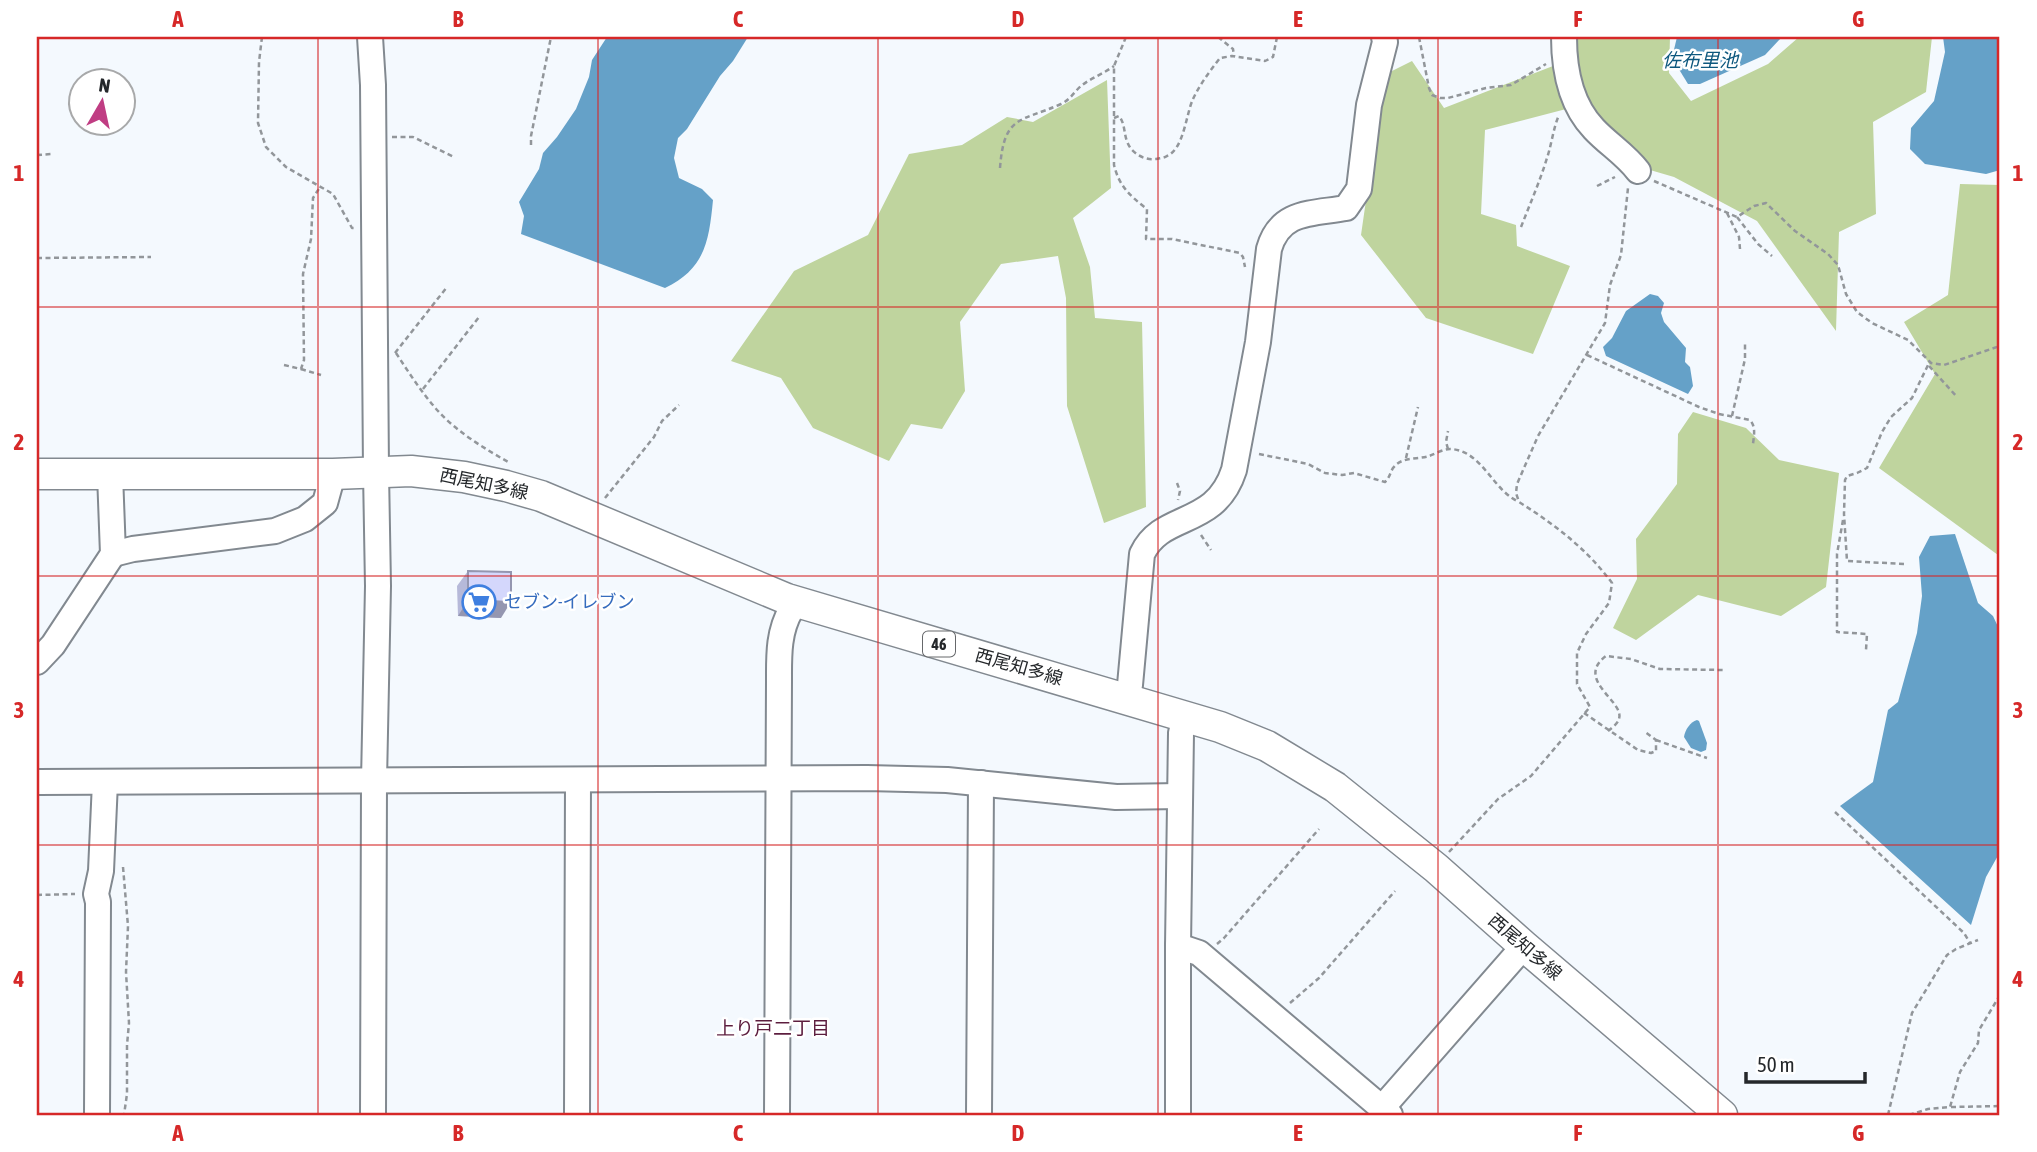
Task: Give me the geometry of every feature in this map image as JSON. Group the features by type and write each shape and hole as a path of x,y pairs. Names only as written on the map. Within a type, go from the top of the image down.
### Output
{"main road":[{"name":"西尾知多線","path":"37,474 334,474 411,471 464,477 541,496 787,599 1220,727 1267,746 1335,787 1436,868 1723,1115"}],"street":[{"path":"370,37 374,229 386,353 376,472 378,586 374,781 373,1115"},
{"path":"1126,699 1134,649 1140,566 1146,545 1152,537 1199,514 1220,498 1230,484 1258,342 1272,236 1280,225 1292,218 1346,208 1359,189 1369,104 1384,37"},
{"path":"1564,47 1572,92 1582,113 1593,128 1630,160 1637,171"},
{"path":"37,662 53,645 113,554 110,474"},
{"path":"113,554 275,530 305,519 325,503 334,474"},
{"path":"778,1115 780,644 785,621 791,610 787,599"},
{"path":"1178,1115 1181,733 1185,715"},
{"path":"37,782 880,778 947,780 1116,797 1180,796"},
{"path":"577,1115 578,780"},
{"path":"97,1115 96,894 101,871 105,782"},
{"path":"979,1115 981,783"},
{"path":"1178,946 1203,956 1385,1113 1524,946"}],"path":[{"path":"262,37 258,123 267,147 286,167 333,194 352,228 374,229"},
{"path":"531,145 551,37"},
{"path":"1126,37 1114,66 1114,165 1125,191 1147,209 1146,239 1172,239 1240,253 1251,282 1265,286"},
{"path":"1218,37 1233,49 1234,56"},
{"path":"1114,118 1119,116 1122,120 1125,139 1140,157 1150,160 1168,156 1174,151 1184,130 1191,102 1201,83 1220,58 1234,56 1265,61 1273,57 1277,37"},
{"path":"1419,37 1429,88 1432,95 1440,98 1511,85 1549,62 1564,47"},
{"path":"1000,168 1004,143 1015,122 1064,103 1078,88 1114,66"},
{"path":"1521,227 1552,145 1553,128 1572,92"},
{"path":"373,138 413,137 454,156"},
{"path":"37,155 51,154"},
{"path":"1519,502 1517,484 1538,436 1605,323 1610,285 1621,255 1629,187 1637,171 1659,184 1737,217 1758,244 1772,256"},
{"path":"301,369 304,360 303,274 311,239 313,198 320,187"},
{"path":"1737,217 1754,206 1766,204 1828,254 1838,265 1846,294 1857,312 1872,323 1908,340 1957,397"},
{"path":"1727,213 1739,237 1740,249"},
{"path":"37,258 151,257"},
{"path":"447,287 386,353 439,412 508,462 519,466"},
{"path":"422,390 479,317"},
{"path":"1732,416 1745,359 1745,344"},
{"path":"1929,363 1944,365 2000,346"},
{"path":"1587,355 1699,407 1750,420 1754,424 1753,444"},
{"path":"1905,564 1847,561 1845,480 1847,476 1867,468 1882,432 1891,417 1912,398 1929,363"},
{"path":"284,365 321,375"},
{"path":"603,500 654,437 662,421 679,405"},
{"path":"1406,460 1418,407"},
{"path":"1448,431 1448,449"},
{"path":"1238,451 1308,464 1325,472 1342,475 1354,473 1385,482 1393,468 1406,460 1422,459 1448,449 1472,456 1513,499 1565,534 1598,564 1612,583 1609,603 1586,634 1577,653 1577,684 1590,707 1531,776 1498,799 1436,868"},
{"path":"1844,513 1837,554 1837,632 1867,634 1866,650"},
{"path":"1608,731 1619,721 1620,716 1619,710 1598,684 1596,671 1599,661 1606,656 1631,659 1660,669 1723,670"},
{"path":"1584,713 1608,731 1646,753 1656,751 1656,740"},
{"path":"1644,731 1656,740 1707,758"},
{"path":"1835,812 1965,933 1969,943"},
{"path":"1203,956 1224,938 1319,829"},
{"path":"122,861 128,926 126,972 129,1023 124,1115"},
{"path":"1274,1017 1319,978 1395,891"},
{"path":"37,895 96,894"},
{"path":"1888,1115 1912,1013 1947,955 1978,940"},
{"path":"1950,1107 1961,1072 1978,1043 1979,1030 2000,995"},
{"path":"1909,1115 1928,1109 2000,1106"}],"green space":[{"path":"1569,37 1670,37 1669,73 1691,101 1768,64 1799,37 1932,37 1926,92 1873,122 1876,214 1839,232 1836,331 1757,221 1674,177 1609,158 1570,108 1485,130 1481,214 1516,225 1517,246 1570,266 1533,354 1426,318 1361,235 1384,75 1412,61 1444,108 1571,59"},
{"path":"1107,80 1111,188 1073,218 1090,267 1095,318 1142,322 1146,507 1104,523 1067,406 1066,298 1058,256 1001,264 960,322 965,391 942,429 911,424 889,461 813,428 781,378 731,361 794,271 868,235 909,154 962,145 1007,117 1033,122"},
{"path":"1960,184 2000,185 1998,555 1879,468 1935,374 1904,322 1948,295"},
{"path":"1693,412 1746,428 1779,460 1839,473 1826,587 1781,616 1698,595 1636,640 1613,628 1637,579 1636,539 1677,484 1678,434"}],"water":[{"path":"607,37 748,37 687,129 678,138 674,158 679,178 702,189 713,200 707,241 697,263 689,272 665,288 521,234 524,216 519,202 539,169 543,153 576,109 589,77 592,60"},
{"name":"佐布里池","path":"1677,37 1782,37 1765,55 1700,84 1688,84 1672,58"},
{"path":"1943,37 2000,37 2000,170 1986,174 1925,164 1910,149 1911,128 1934,101 1945,52"},
{"path":"1650,294 1658,296 1664,303 1661,313 1664,322 1686,348 1685,362 1690,367 1693,386 1688,394 1606,356 1603,347 1612,338 1626,311"},
{"path":"1955,534 1978,603 1993,616 2000,631 2000,852 1986,877 1971,925 1840,806 1873,782 1888,710 1898,702 1917,633 1922,596 1919,557 1930,536"},
{"path":"1697,720 1707,743 1706,750 1701,752 1691,748 1684,737 1688,727"}],"building":[{"path":"468,571 511,572 511,602 468,600"}],"place":[{"name":"セブン-イレブン","path":"479,602"}],"district":[{"name":"上り戸二丁目","path":"773,1028"}]}
